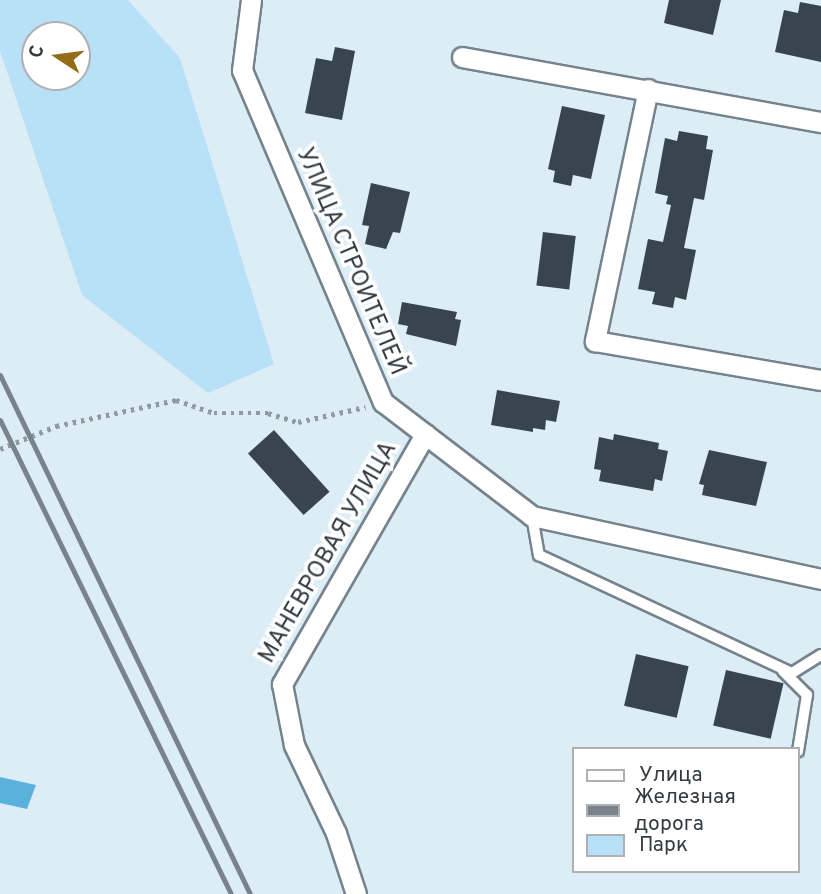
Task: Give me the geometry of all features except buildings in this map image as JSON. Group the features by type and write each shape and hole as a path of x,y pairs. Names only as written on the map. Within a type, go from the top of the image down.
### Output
{"street":[{"name":"УЛИЦА СТРОИТЕЛЕЙ","path":"251,0 242,70 383,402 532,516 821,579"},
{"path":"462,57 821,122"},
{"path":"648,89 595,341 821,380"},
{"name":"МАНЕВРОВАЯ УЛИЦА","path":"356,894 336,834 293,745 282,684 425,434"}],"lane":[{"path":"532,516 539,555 792,673 821,655"},
{"path":"780,668 807,695 799,747"}],"path":[{"path":"0,449 56,426 176,400 214,413 268,413 298,422 383,402"}],"green space":[{"path":"0,0 128,0 180,58 274,364 208,393 82,295 0,51"}],"water":[{"path":"0,777 36,785 27,809 0,803"}],"railway":[{"path":"0,375 250,894"},
{"path":"0,420 231,894"}]}
